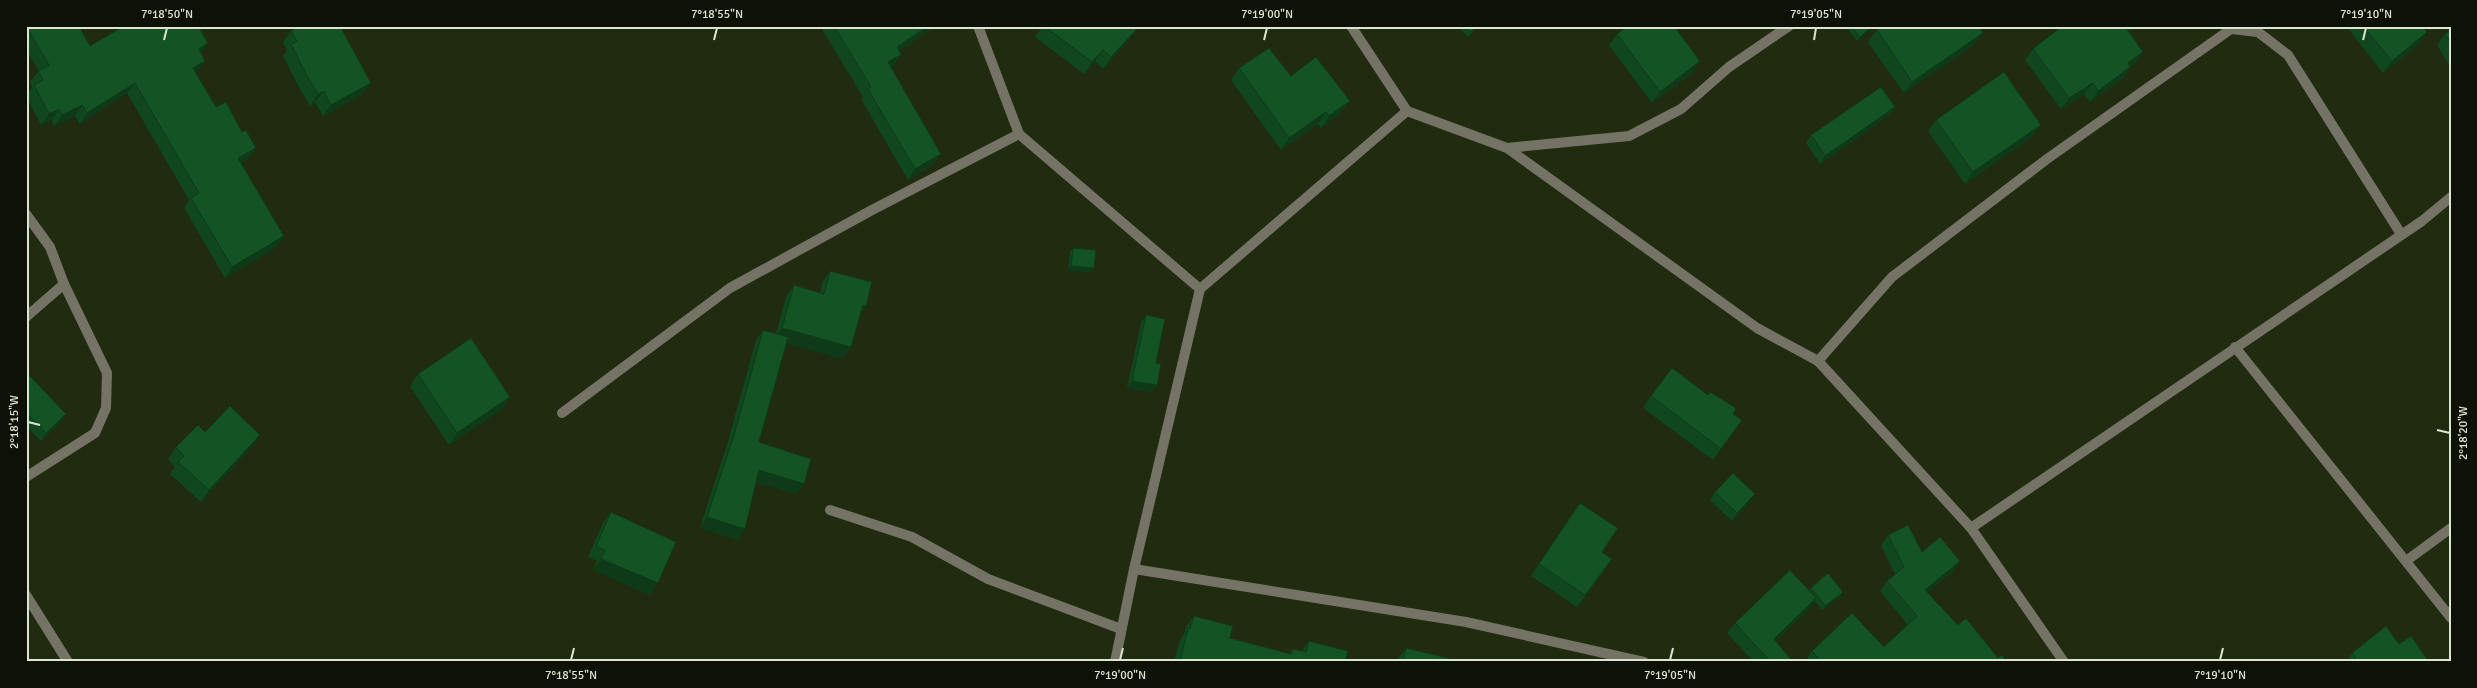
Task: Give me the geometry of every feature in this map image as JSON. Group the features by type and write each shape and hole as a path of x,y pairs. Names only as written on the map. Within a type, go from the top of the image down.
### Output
{"street":[{"path":"978,26 1019,134 1200,290"},
{"path":"1351,26 1407,112 1507,148 1757,328 1818,361 1971,528 2064,662"},
{"path":"1507,148 1629,136 1680,109 1729,67 1789,26"},
{"path":"1818,361 1892,277 2047,158 2231,29 2258,32 2288,55 2400,234"},
{"path":"1115,662 1134,569 1200,290 1407,112"},
{"path":"562,413 730,288 872,210 1019,134"},
{"path":"1971,528 2400,234 2422,221 2451,197"},
{"path":"26,214 50,247 64,284 107,373 106,408 96,433 26,477"},
{"path":"26,316 64,284"},
{"path":"2235,347 2451,618"},
{"path":"830,510 912,537 988,579 1121,629"},
{"path":"2406,562 2451,528"},
{"path":"1134,569 1466,622 1644,662"},
{"path":"26,595 68,662"}],"building":[{"path":"26,26 79,26 90,46 124,26 198,26 208,43 199,49 205,61 193,68 216,107 226,102 242,132 246,130 256,148 238,158 284,236 232,267 191,198 199,193 135,83 87,113 82,105 62,115 59,109 49,114 34,85 43,80 38,71 49,65 29,31 26,32"},
{"path":"299,26 340,26 371,83 331,105 324,91 318,94 291,44 297,41 291,31"},
{"path":"834,26 928,26 897,47 901,55 888,62 941,154 915,169 868,89 871,87"},
{"path":"1044,26 1134,26 1137,29 1111,57 1103,50 1092,62"},
{"path":"1464,26 1477,26 1471,32"},
{"path":"1627,26 1674,26 1700,61 1660,92 1617,34"},
{"path":"1851,26 1872,26 1860,37"},
{"path":"1882,26 1978,26 1983,33 1912,82 1877,30"},
{"path":"2062,26 2130,26 2127,29 2143,52 2128,63 2130,67 2098,91 2093,83 2069,98 2033,49"},
{"path":"2363,26 2422,26 2427,32 2392,61"},
{"path":"2451,30 2451,43 2445,34"},
{"path":"1269,48 1291,76 1316,57 1350,101 1329,116 1326,112 1289,138 1239,68"},
{"path":"2004,72 2041,125 1973,172 1936,120"},
{"path":"1881,87 1895,107 1825,156 1811,135"},
{"path":"1073,248 1096,250 1094,268 1071,266"},
{"path":"830,271 872,282 866,306 863,305 851,347 782,328 794,285 824,294"},
{"path":"1146,315 1165,319 1156,363 1161,364 1157,385 1132,381"},
{"path":"763,330 788,337 759,442 811,459 804,484 759,470 745,529 707,517 734,435"},
{"path":"471,338 510,397 457,433 418,374"},
{"path":"1672,368 1708,395 1710,392 1736,408 1733,414 1742,420 1721,449 1651,396"},
{"path":"27,373 66,414 46,433 26,412"},
{"path":"230,406 260,435 209,490 178,462 184,456 176,447 198,425 205,432"},
{"path":"1733,473 1755,494 1737,513 1715,492"},
{"path":"1580,503 1618,528 1602,552 1612,559 1585,595 1539,564"},
{"path":"611,512 676,542 658,583 601,559 605,550 596,546"},
{"path":"1908,525 1922,552 1940,537 1960,561 1925,590 1958,625 1966,618 1998,658 2002,655 2007,662 1938,662 1936,659 1933,662 1822,662 1812,651 1852,613 1884,647 1917,616 1887,581 1904,567 1888,535"},
{"path":"1790,570 1816,598 1774,639 1793,662 1771,662 1735,623"},
{"path":"1828,573 1843,592 1825,606 1811,588"},
{"path":"1194,616 1233,626 1230,638 1291,654 1293,649 1306,652 1309,641 1348,651 1345,662 1180,662 1188,628 1190,629"},
{"path":"2386,626 2399,644 2411,636 2429,662 2359,662 2352,653"},
{"path":"1406,648 1452,659 1452,662 1403,662"}]}
